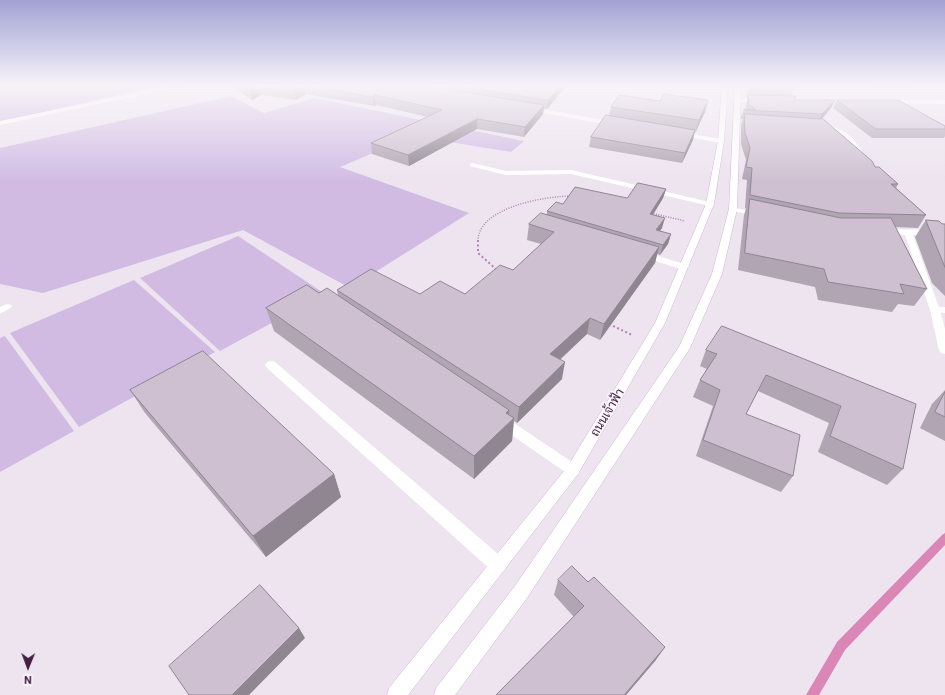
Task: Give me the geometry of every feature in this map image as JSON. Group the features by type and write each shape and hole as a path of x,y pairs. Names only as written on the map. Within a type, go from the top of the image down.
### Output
{"main road":[{"path":"0,123 27,117"},
{"path":"579,117 620,124"},
{"name":"ถนนเจ้าฟ้า","path":"396,695 573,470 660,323 710,204 721,141 723,117"},
{"path":"443,695 521,592 684,348 717,274 733,209 741,122 740,117"},
{"path":"813,125 835,127 851,136 869,170"},
{"path":"674,133 721,141"},
{"path":"472,165 506,173 571,172 710,204"},
{"path":"733,209 771,217"},
{"path":"878,232 945,233"},
{"path":"908,232 940,310 945,350"},
{"path":"633,252 684,267"},
{"path":"271,365 498,565"},
{"path":"488,412 573,470"}],"path":[{"path":"499,271 478,253 478,234 490,218 524,202 562,195 576,196"},
{"path":"649,212 701,226"},
{"path":"606,322 649,342"}],"shaded area":[{"path":"0,117 20,117 0,122"},
{"path":"136,117 409,117 524,141 511,152 413,136 340,167 469,213 350,288 243,230 43,293 0,284 0,148"},
{"path":"238,236 325,294 220,351 140,278"},
{"path":"134,280 215,352 79,427 10,333"},
{"path":"5,336 74,431 0,472 0,338"}],"building":[{"path":"426,117 533,117 525,127 477,119 408,155 371,143"},
{"path":"604,117 620,117 695,130 685,153 591,137"},
{"path":"682,117 700,117 699,120"},
{"path":"745,117 823,119 872,161 875,167 879,167 898,184 891,184 926,215 839,213 750,195 752,168 746,167 750,148 745,133"},
{"path":"860,117 930,117 945,126 945,129 876,129"},
{"path":"638,183 666,189 650,214 665,218 656,230 671,234 663,245 547,211 556,202 563,204 575,187 627,198"},
{"path":"750,199 841,218 891,218 927,289 900,284 904,294 828,282 824,269 745,253"},
{"path":"541,213 659,247 604,324 590,318 550,354 565,362 519,407 337,290 371,269 420,294 440,281 465,294 500,265 513,270 554,232 529,224"},
{"path":"926,220 939,221 942,224 945,224 945,267"},
{"path":"307,285 319,293 327,288 509,410 506,413 514,418 474,456 266,308"},
{"path":"722,326 916,404 903,469 830,436 841,406 766,375 746,414 800,435 793,476 703,440 720,390 700,380 717,354 706,350"},
{"path":"203,351 334,474 253,536 130,390"},
{"path":"945,392 945,417 935,412"},
{"path":"572,566 588,582 594,577 665,647 625,694 626,695 496,695 584,606 558,580"},
{"path":"260,585 299,628 232,695 189,695 169,666"}],"waterway":[{"path":"812,695 841,646 945,538"}]}
